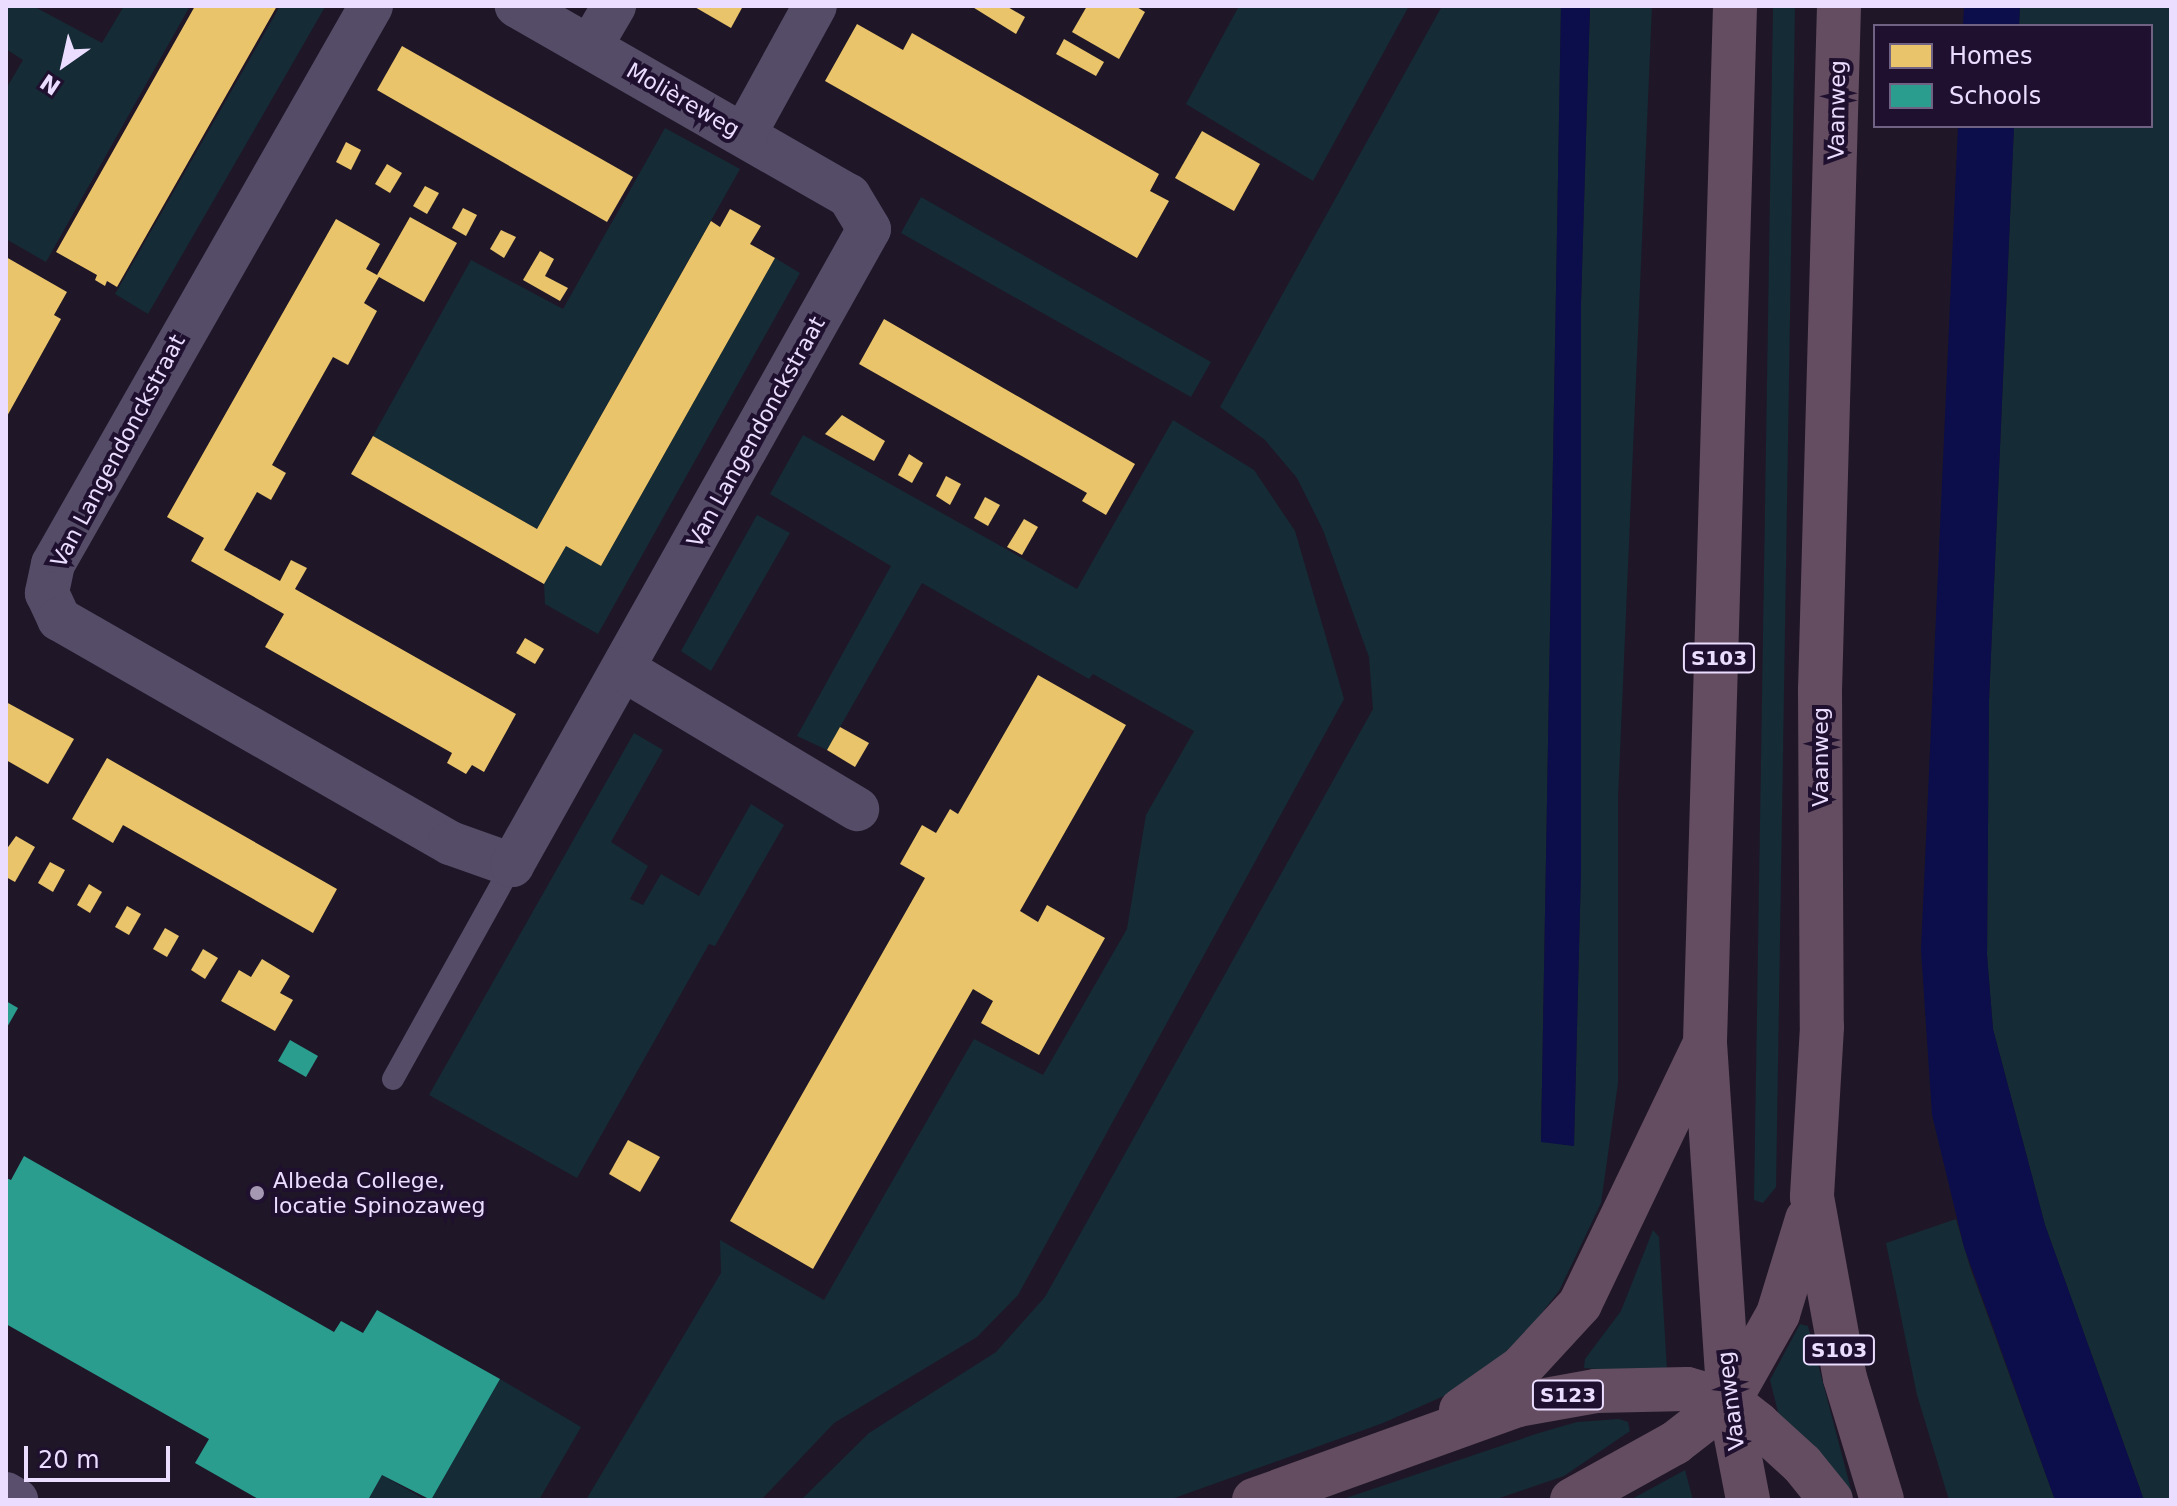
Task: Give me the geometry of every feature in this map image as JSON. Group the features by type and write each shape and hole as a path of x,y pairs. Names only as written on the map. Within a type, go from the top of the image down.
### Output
{"highway":[{"name":"Vaanweg","path":"1735,6 1705,1043 1729,1401 1748,1500"},
{"name":"Vaanweg","path":"1839,6 1820,689 1822,1027 1812,1197 1845,1378 1882,1500"},
{"path":"1412,1442 1521,1368 1580,1304 1705,1043"},
{"path":"1572,1500 1675,1443 1729,1401 1778,1314 1812,1197"},
{"name":"S123","path":"1254,1500 1518,1405 1596,1391 1687,1389 1729,1401"},
{"path":"1729,1401 1784,1446 1831,1500"}],"main road":[{"path":"6,1494 16,1500"}],"street":[{"name":"Van Langendonckstraat","path":"371,6 60,550 47,593 59,619 450,843 512,865 869,229 849,196"},
{"name":"Molièreweg","path":"517,6 849,196"},
{"path":"590,47 614,6"},
{"path":"744,135 815,6"},
{"path":"623,669 857,809"}],"lane":[{"name":"Van Langendonckstraat","path":"393,1079 512,865"}],"shaded area":[{"path":"6,6 33,6 102,43 124,6 190,6 46,262 6,239 6,89 23,60 6,49"},
{"path":"280,6 325,7 148,314 115,294"},
{"path":"1239,6 1409,6 1313,181 1186,104"},
{"path":"1442,6 1561,6 1541,1141 1574,1146 1581,870 1581,303 1590,6 1652,6 1618,799 1618,1083 1601,1203 1559,1291 1526,1333 1471,1384 1383,1423 1169,1500 801,1500 869,1433 996,1352 1045,1297 1373,709 1369,657 1323,530 1297,478 1265,440 1220,407"},
{"path":"1561,6 1590,6 1581,303 1581,870 1574,1146 1541,1142"},
{"path":"1773,6 1795,6 1776,1187 1763,1203 1754,1200"},
{"path":"1964,6 2020,6 2019,24 1963,24"},
{"path":"2020,6 2171,6 2171,1500 2144,1500 2045,1225 1993,1029 1987,955 1989,700 2014,128 2153,128 2153,24 2019,24"},
{"path":"665,128 740,169 537,529 373,436 471,260 563,309"},
{"path":"1958,128 2014,128 1989,700 1987,955 1993,1029 2045,1225 2144,1500 2055,1500 1964,1247 1932,1115 1921,950"},
{"path":"921,197 1211,362 1191,397 901,233"},
{"path":"775,258 800,273 598,634 545,604 544,584 566,546 601,566"},
{"path":"1173,420 1254,470 1295,531 1344,699 1018,1295 977,1337 834,1423 761,1500 586,1500 721,1273 720,1240 824,1300 974,1039 1043,1075 1127,929 1146,815 1194,731 1093,674 1089,679 922,583 827,750 797,736 891,566 770,494 803,435 1077,589"},
{"path":"757,515 790,533 711,671 681,651"},
{"path":"634,733 663,750 611,842 648,866 630,899 643,905 661,874 699,896 751,804 784,825 715,946 709,944 577,1178 429,1095"},
{"path":"1956,1219 1970,1267 2055,1500 1949,1500 1917,1395 1886,1243"},
{"path":"1653,1230 1659,1237 1667,1370 1660,1374 1584,1368 1585,1359 1621,1311"},
{"path":"1800,1324 1808,1326 1853,1497 1782,1428 1770,1380"},
{"path":"500,1379 581,1427 539,1500 431,1500"},
{"path":"1619,1419 1628,1422 1630,1431 1564,1476 1494,1500 1340,1500 1539,1433 1577,1422"},
{"path":"1685,1470 1693,1500 1630,1500"},
{"path":"382,1475 426,1500 368,1500"}],"building: Homes":[{"path":"195,6 277,6 117,287 107,281 105,286 95,280 97,275 56,252"},
{"path":"693,6 743,6 731,28"},
{"path":"971,6 1006,6 1025,17 1016,34"},
{"path":"1087,6 1135,6 1145,12 1119,59 1072,32"},
{"path":"857,24 903,50 912,33 1159,174 1150,191 1169,201 1137,258 825,81"},
{"path":"1064,39 1104,62 1096,76 1056,54"},
{"path":"402,46 633,177 607,222 377,90"},
{"path":"1202,131 1260,164 1234,211 1175,178"},
{"path":"346,142 361,150 351,170 336,162"},
{"path":"387,164 402,173 390,193 375,184"},
{"path":"425,186 439,193 427,214 413,206"},
{"path":"463,208 477,215 466,236 452,228"},
{"path":"730,209 761,226 750,244 775,258 601,566 566,546 544,584 351,474 373,436 537,529 711,221 720,227"},
{"path":"410,217 457,243 424,302 379,277 364,303 377,311 348,365 333,357 272,465 286,473 271,500 257,492 224,550 280,581 291,560 307,568 295,589 516,714 484,772 472,765 466,774 447,763 452,753 265,647 284,614 191,561 204,538 167,517 336,219 380,244 366,269 377,275"},
{"path":"501,230 516,237 504,258 490,249"},
{"path":"540,251 554,259 545,276 568,288 560,301 523,280"},
{"path":"6,257 67,292 54,315 61,319 6,418"},
{"path":"884,319 1135,464 1106,515 1082,501 1087,493 859,364"},
{"path":"842,415 885,441 874,461 825,434"},
{"path":"909,454 923,463 912,483 898,475"},
{"path":"946,476 961,484 950,505 936,496"},
{"path":"985,497 1000,505 988,526 974,518"},
{"path":"1024,519 1038,527 1022,555 1007,547"},
{"path":"525,638 544,649 535,664 516,653"},
{"path":"1038,675 1126,725 1020,911 1038,922 1047,905 1105,938 1039,1055 981,1023 993,1001 973,989 813,1269 730,1221 925,878 900,864 922,825 936,833 950,809 958,814"},
{"path":"6,702 74,739 48,784 6,760"},
{"path":"840,727 869,743 855,767 827,750"},
{"path":"107,758 337,889 313,933 123,825 113,843 72,819"},
{"path":"16,836 35,847 15,882 6,877 6,850"},
{"path":"50,862 65,870 53,892 38,883"},
{"path":"89,884 102,892 90,913 77,905"},
{"path":"127,906 141,914 129,935 115,927"},
{"path":"165,928 179,936 167,957 153,949"},
{"path":"203,949 218,958 205,979 191,970"},
{"path":"262,959 290,976 280,993 293,1000 275,1031 221,1001 239,970 251,977"},
{"path":"628,1140 660,1157 640,1192 609,1174"}],"building: Schools":[{"path":"6,1001 18,1008 6,1029"},
{"path":"290,1040 318,1056 306,1077 278,1061"},
{"path":"24,1156 334,1332 341,1321 363,1333 377,1310 500,1379 431,1500 382,1475 368,1500 260,1500 195,1463 209,1439 6,1324 6,1178 11,1180"}],"place":[{"name":"Albeda College, locatie Spinozaweg","path":"257,1193"}]}
